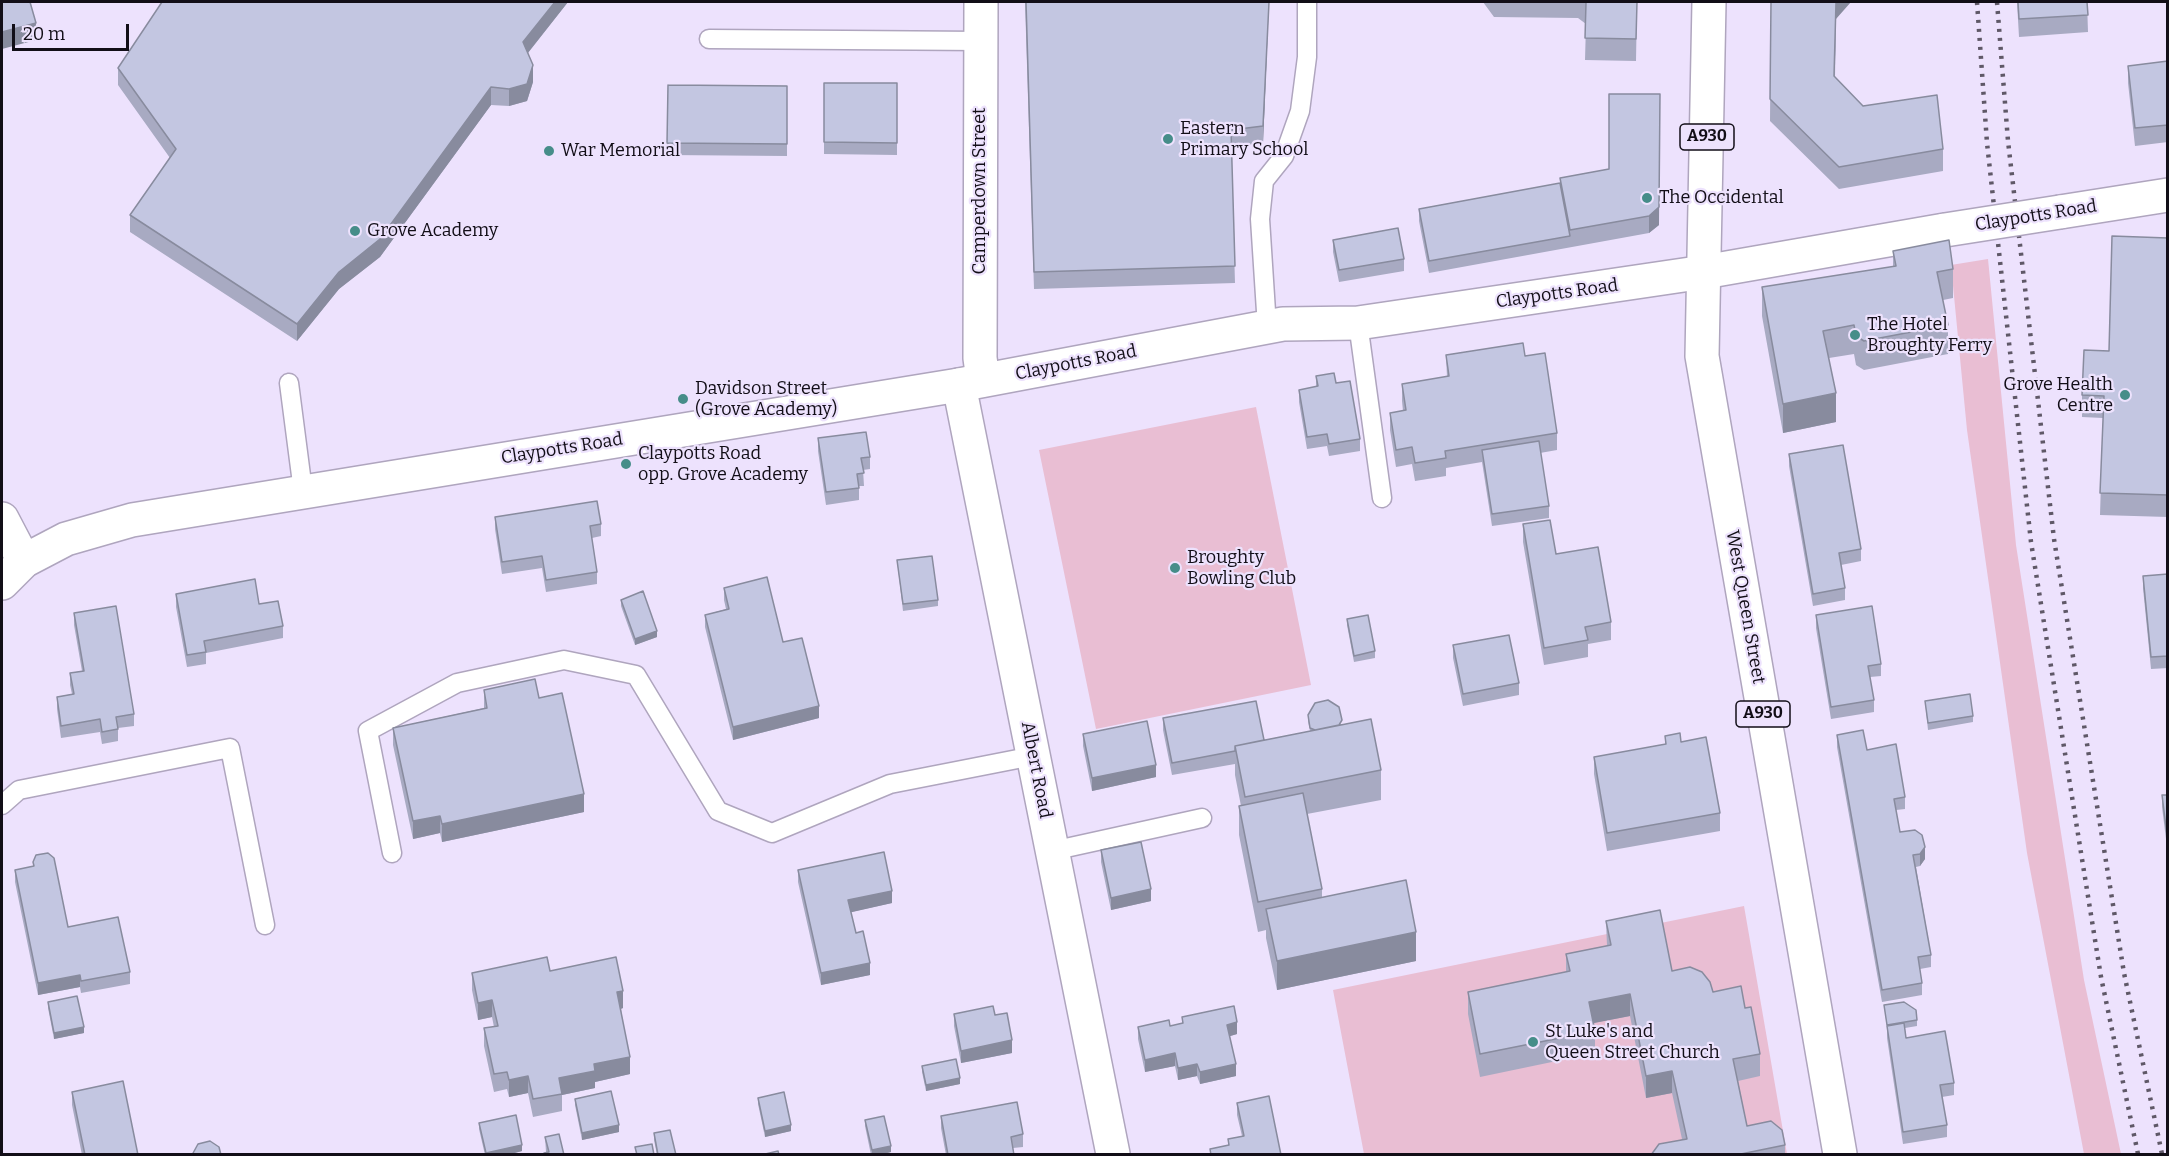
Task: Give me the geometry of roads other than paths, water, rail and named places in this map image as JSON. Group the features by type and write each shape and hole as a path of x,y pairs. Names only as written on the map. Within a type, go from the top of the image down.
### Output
{"main road":[{"name":"Camperdown Street","path":"971,383 980,358 981,2"},
{"name":"A930","path":"1704,272 1709,2"},
{"name":"Claypotts Road","path":"13,572 66,539 132,520 971,383 1283,324 1358,323 1704,272 1945,230 2168,195"},
{"name":"West Queen Street","path":"1704,272 1702,356 1840,1155"},
{"name":"Albert Road","path":"971,383 1033,756 1113,1155"},
{"path":"2,519 13,572"}],"lane":[{"path":"1267,327 1260,219 1264,181 1284,156 1299,111 1307,57 1307,2"},
{"path":"709,39 981,41"},
{"path":"1358,323 1382,498"},
{"path":"289,383 303,491"},
{"path":"392,853 368,731 457,683 564,660 636,675 718,811 772,833 890,784 1033,756"},
{"path":"2,805 19,790 230,748 265,925"},
{"path":"1052,851 1202,818"}],"railway":[{"path":"1977,2 1987,143 2031,542 2101,977 2138,1154"},
{"path":"1997,2 2008,141 2054,539 2124,973 2162,1154"}],"place":[{"name":"Eastern Primary School","path":"1168,139"},
{"name":"War Memorial","path":"549,151"},
{"name":"The Occidental","path":"1647,198"},
{"name":"Grove Academy","path":"355,231"},
{"name":"The Hotel Broughty Ferry","path":"1855,335"},
{"name":"Grove Health Centre","path":"2125,395"},
{"name":"Davidson Street (Grove Academy)","path":"683,399"},
{"name":"Claypotts Road opp. Grove Academy","path":"626,464"},
{"name":"Broughty Bowling Club","path":"1175,568"},
{"name":"St Luke's and Queen Street Church","path":"1533,1042"}]}
